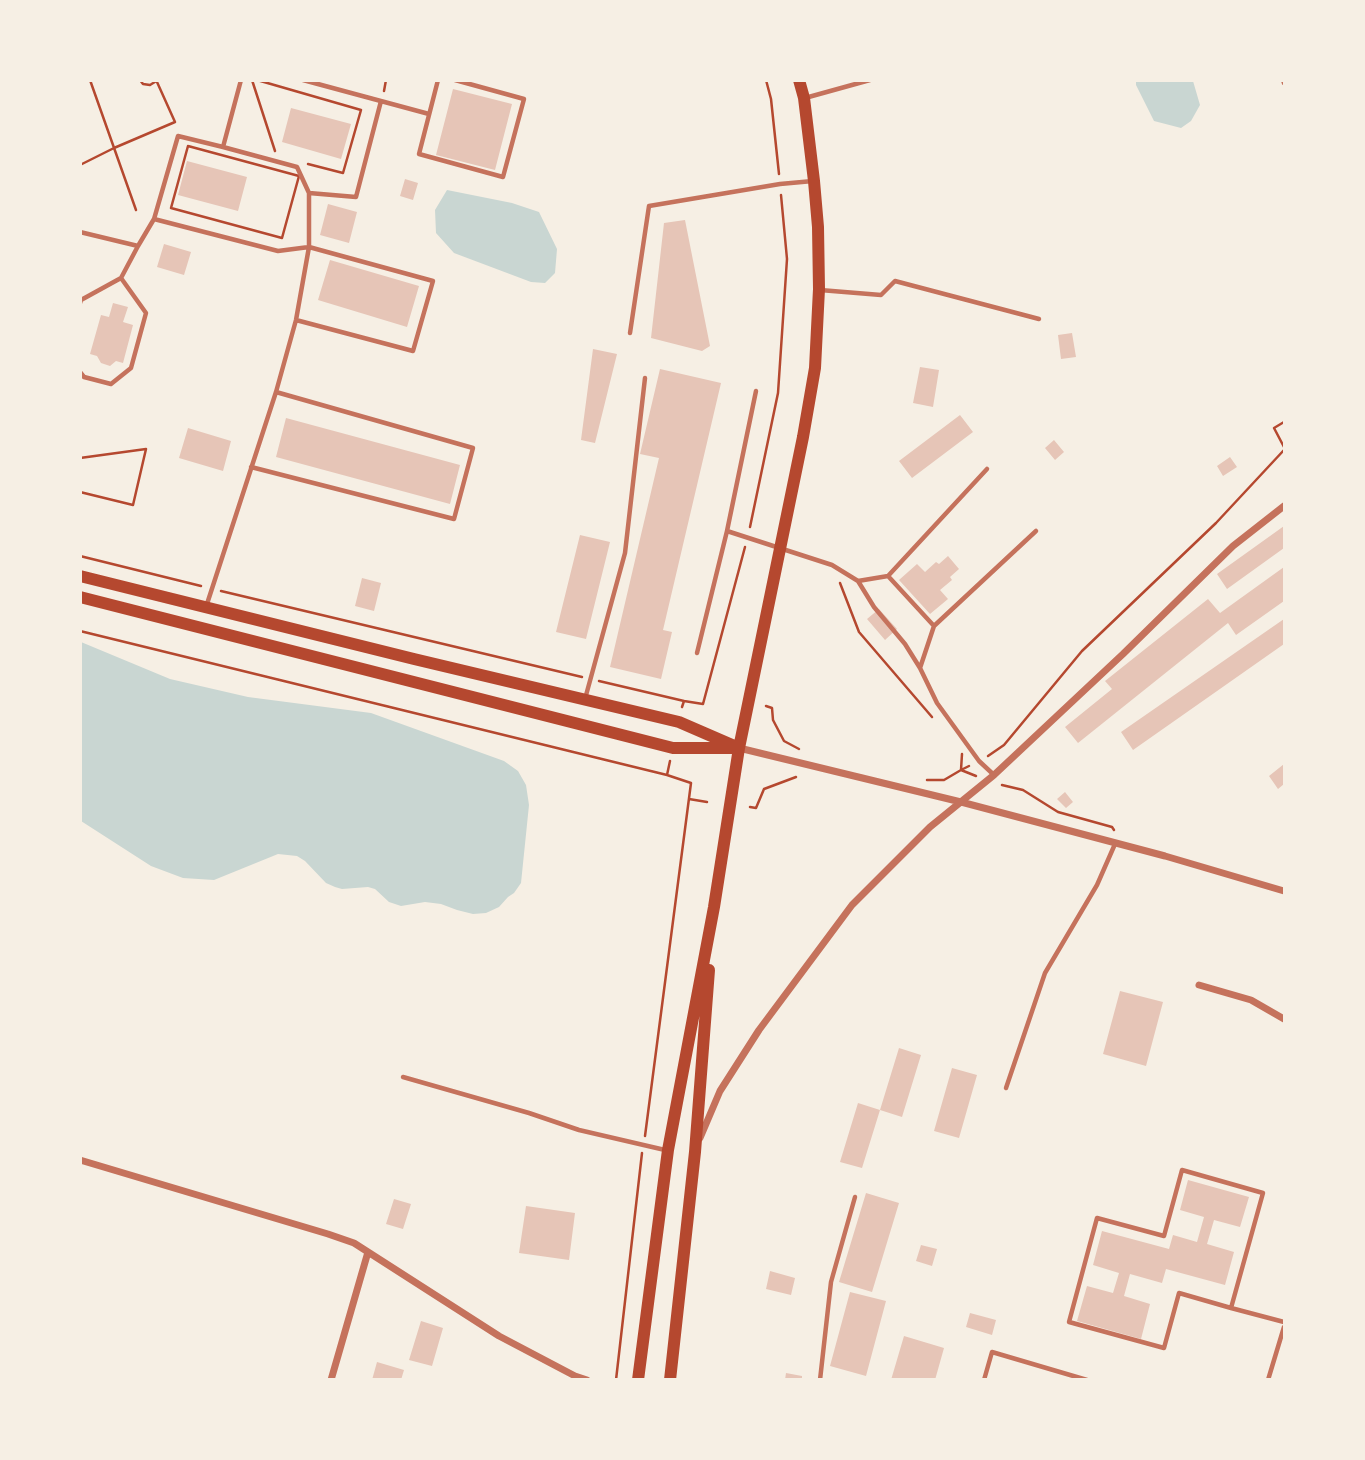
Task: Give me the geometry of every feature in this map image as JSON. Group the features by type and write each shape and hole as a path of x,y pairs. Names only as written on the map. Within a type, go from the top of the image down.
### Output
{"main road":[{"path":"638,1380 668,1150 714,907 739,748 815,368 819,289 818,227 804,98 799,80"},
{"path":"80,576 679,722 739,748"},
{"path":"80,597 673,748 739,748"},
{"path":"670,1380 695,1152 714,907"}],"street":[{"path":"695,1152 720,1091 759,1030 852,905 930,827 994,775 1233,546 1284,506"},
{"path":"739,748 961,802 1284,891"},
{"path":"1199,985 1251,1000 1284,1019"},
{"path":"80,1160 342,1238 369,1252 499,1336 587,1380"},
{"path":"331,1380 369,1252"}],"lane":[{"path":"223,147 241,80"},
{"path":"303,80 429,114"},
{"path":"438,80 419,154 503,177 524,99 455,80"},
{"path":"804,98 870,80"},
{"path":"309,192 356,197 381,101"},
{"path":"80,303 121,278 154,219 178,136 297,167 309,192 309,247 296,320 276,392 206,608"},
{"path":"630,333 649,206 780,184 814,181"},
{"path":"154,219 278,251 309,247 433,281 413,351 296,320"},
{"path":"80,232 138,246"},
{"path":"80,372 84,377 111,384 131,368 146,313 121,278"},
{"path":"819,289 881,295 895,281 1039,319"},
{"path":"584,700 625,553 645,377"},
{"path":"697,653 727,531 756,391"},
{"path":"251,467 454,519 473,447 276,392"},
{"path":"858,581 888,576 987,470"},
{"path":"727,531 832,565 858,581 874,607 905,644 937,703 979,761 994,775"},
{"path":"920,668 934,626 1036,531"},
{"path":"888,576 934,626"},
{"path":"1006,1088 1045,973 1097,885 1115,844"},
{"path":"403,1077 579,1130 668,1150"},
{"path":"1231,1308 1263,1193 1182,1170 1164,1236 1097,1218 1069,1322 1164,1348 1179,1293 1231,1308 1284,1324 1268,1380"},
{"path":"820,1380 831,1282 855,1198"},
{"path":"984,1380 992,1352 1087,1380"}],"path":[{"path":"90,80 136,209"},
{"path":"80,165 175,122 158,81 147,85 140,80"},
{"path":"255,80 277,156"},
{"path":"255,80 361,110 343,173 303,163"},
{"path":"188,146 299,176 282,238 171,208 188,146"},
{"path":"927,780 944,780 1004,745 1082,651 1216,523 1284,448 1274,428 1284,422"},
{"path":"80,458 146,449 133,505 80,492"},
{"path":"80,556 684,701 703,704 706,692"},
{"path":"832,565 859,632 936,721"},
{"path":"80,631 691,783 643,1145 616,1380"},
{"path":"682,707 684,701"},
{"path":"765,706 772,708 783,741 802,751"},
{"path":"961,770 962,751"},
{"path":"667,775 671,757"},
{"path":"961,770 987,781 1023,790 1058,812 1112,827 1117,834"},
{"path":"750,807 756,808 764,789 796,777"},
{"path":"689,799 707,802"}],"shaded area":[{"path":"1136,81 1193,81 1200,105 1191,121 1181,128 1154,121"},
{"path":"447,190 512,203 539,212 557,249 555,273 545,283 531,282 454,253 436,233 435,210"},
{"path":"81,642 170,679 248,697 371,713 504,761 518,771 526,785 529,805 521,883 499,907 486,913 473,914 425,902 401,906 389,902 375,889 368,887 335,887 326,883 297,856 278,854 214,880 183,878 151,866 81,821"}],"building":[{"path":"453,89 512,104 495,170 436,155"},
{"path":"291,108 351,124 341,159 282,142"},
{"path":"187,161 247,177 238,211 178,195"},
{"path":"405,179 418,183 413,200 400,196"},
{"path":"328,204 357,212 349,243 320,235"},
{"path":"685,220 710,346 702,351 651,338 664,223"},
{"path":"164,244 191,252 184,275 157,267"},
{"path":"330,260 419,286 407,327 318,300"},
{"path":"113,303 128,307 123,322 133,325 123,363 116,361 110,366 90,354 101,315 109,317"},
{"path":"1072,333 1076,357 1061,359 1058,335"},
{"path":"593,349 617,354 595,443 581,440"},
{"path":"920,367 939,370 933,407 913,403"},
{"path":"660,369 721,383 663,630 672,632 661,679 610,667 659,458 640,454"},
{"path":"960,415 973,432 912,478 899,461"},
{"path":"286,418 460,465 450,504 276,457"},
{"path":"188,428 231,441 223,471 179,458"},
{"path":"1054,440 1064,452 1055,460 1045,448"},
{"path":"1230,457 1237,467 1223,476 1217,466"},
{"path":"1284,526 1284,548 1227,589 1217,574"},
{"path":"580,535 610,542 586,639 556,632"},
{"path":"948,556 959,569 950,577 952,580 940,590 948,599 930,614 899,580 917,564 925,572"},
{"path":"1284,567 1284,601 1236,635 1228,623 1078,743 1065,727 1112,689 1105,681 1208,599 1220,613"},
{"path":"362,578 381,583 374,611 355,606"},
{"path":"879,609 897,629 885,640 867,619"},
{"path":"1284,619 1284,644 1133,750 1121,732"},
{"path":"1284,764 1284,784 1278,789 1269,776"},
{"path":"1065,792 1073,802 1066,808 1057,799"},
{"path":"1120,991 1163,1002 1146,1066 1103,1054"},
{"path":"899,1048 921,1055 902,1117 880,1110"},
{"path":"952,1068 977,1075 959,1138 934,1131"},
{"path":"858,1103 880,1110 862,1168 840,1162"},
{"path":"1188,1180 1249,1197 1240,1227 1214,1220 1207,1244 1234,1252 1225,1285 1166,1269 1162,1283 1130,1274 1124,1296 1150,1304 1141,1339 1077,1321 1087,1286 1113,1293 1119,1273 1093,1265 1102,1231 1169,1249 1173,1235 1197,1242 1204,1217 1180,1210"},
{"path":"866,1193 899,1203 872,1292 839,1282"},
{"path":"394,1199 411,1204 403,1229 386,1224"},
{"path":"526,1206 575,1213 569,1260 519,1253"},
{"path":"921,1245 937,1249 932,1266 916,1261"},
{"path":"770,1271 795,1278 791,1295 766,1289"},
{"path":"850,1292 886,1301 866,1376 830,1366"},
{"path":"970,1313 996,1320 992,1335 966,1327"},
{"path":"421,1321 443,1328 432,1366 409,1360"},
{"path":"904,1336 944,1348 935,1380 891,1380"},
{"path":"377,1362 404,1370 401,1380 372,1380"},
{"path":"786,1373 802,1376 802,1380 785,1380"}]}
